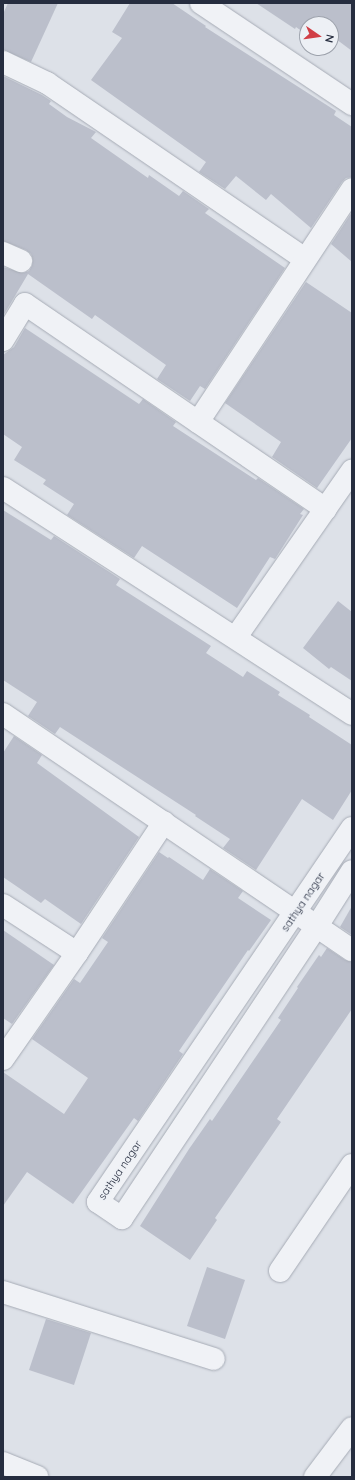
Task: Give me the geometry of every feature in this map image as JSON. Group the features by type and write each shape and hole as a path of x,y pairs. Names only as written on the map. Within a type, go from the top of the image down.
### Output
{"street":[{"path":"201,3 352,104"},
{"path":"3,62 47,83 306,259"},
{"path":"198,422 352,189"},
{"path":"3,340 25,304 326,509"},
{"path":"236,637 352,471"},
{"path":"3,488 236,637 352,714"},
{"path":"3,714 352,950"},
{"path":"3,1059 77,954 164,822"},
{"name":"sathya nagar","path":"352,828 98,1202 122,1218 317,926 352,870"},
{"path":"3,905 77,954"},
{"path":"280,1271 352,1165"},
{"path":"3,1292 214,1359"},
{"path":"315,1477 352,1428"},
{"path":"3,1463 38,1477"}],"building":[{"path":"8,3 58,3 31,62 3,50 3,14"},
{"path":"130,3 172,3 206,26 205,27 336,111 334,115 352,127 352,177 346,178 342,182 311,228 271,194 266,200 236,176 225,189 199,172 206,162 91,80 122,38 112,32"},
{"path":"256,3 352,3 352,51 339,41 339,16 299,16 299,29 296,27 295,29"},
{"path":"3,76 51,101 49,104 67,117 96,132 91,138 148,178 149,175 179,196 183,191 209,209 205,213 285,268 205,389 200,386 190,401 157,379 166,365 95,315 92,319 28,274 3,316 3,267 23,273 29,271 33,260 31,254 26,250 3,241"},
{"path":"352,212 352,262 331,244"},
{"path":"306,282 352,313 352,438 317,488 272,457 281,442 225,403"},
{"path":"25,328 139,404 143,399 176,422 173,426 256,480 258,478 304,509 300,514 303,515 275,559 270,557 237,608 142,546 134,558 67,515 74,504 43,484 46,480 14,460 22,447 3,434 3,355 14,347"},
{"path":"3,510 51,540 54,536 120,579 116,585 211,646 206,653 243,677 247,671 280,692 278,695 310,715 309,717 352,745 352,790 333,820 302,799 256,870 223,848 230,839 195,816 196,815 60,727 55,734 28,716 37,702 3,680"},
{"path":"338,601 352,612 352,681 331,667 329,669 303,648"},
{"path":"14,736 42,755 37,763 139,837 81,924 45,899 41,903 3,877 3,753"},
{"path":"159,852 203,880 210,869 243,891 238,898 271,920 249,951 248,950 179,1051 183,1054 138,1121 134,1118 73,1204 27,1172 3,1206 3,1072 64,1114 88,1078 32,1039 74,979 80,983 108,942 102,938"},
{"path":"352,906 352,935 340,927"},
{"path":"3,930 54,965 12,1024 3,1018"},
{"path":"327,948 345,960 352,962 352,1009 277,1119 281,1122 215,1218 217,1220 190,1260 140,1226 189,1149 210,1119 212,1121 281,1020 278,1018 298,988 297,987 319,955 321,957"},
{"path":"207,1267 245,1280 225,1339 187,1326"},
{"path":"46,1319 91,1333 74,1385 29,1370"}]}
